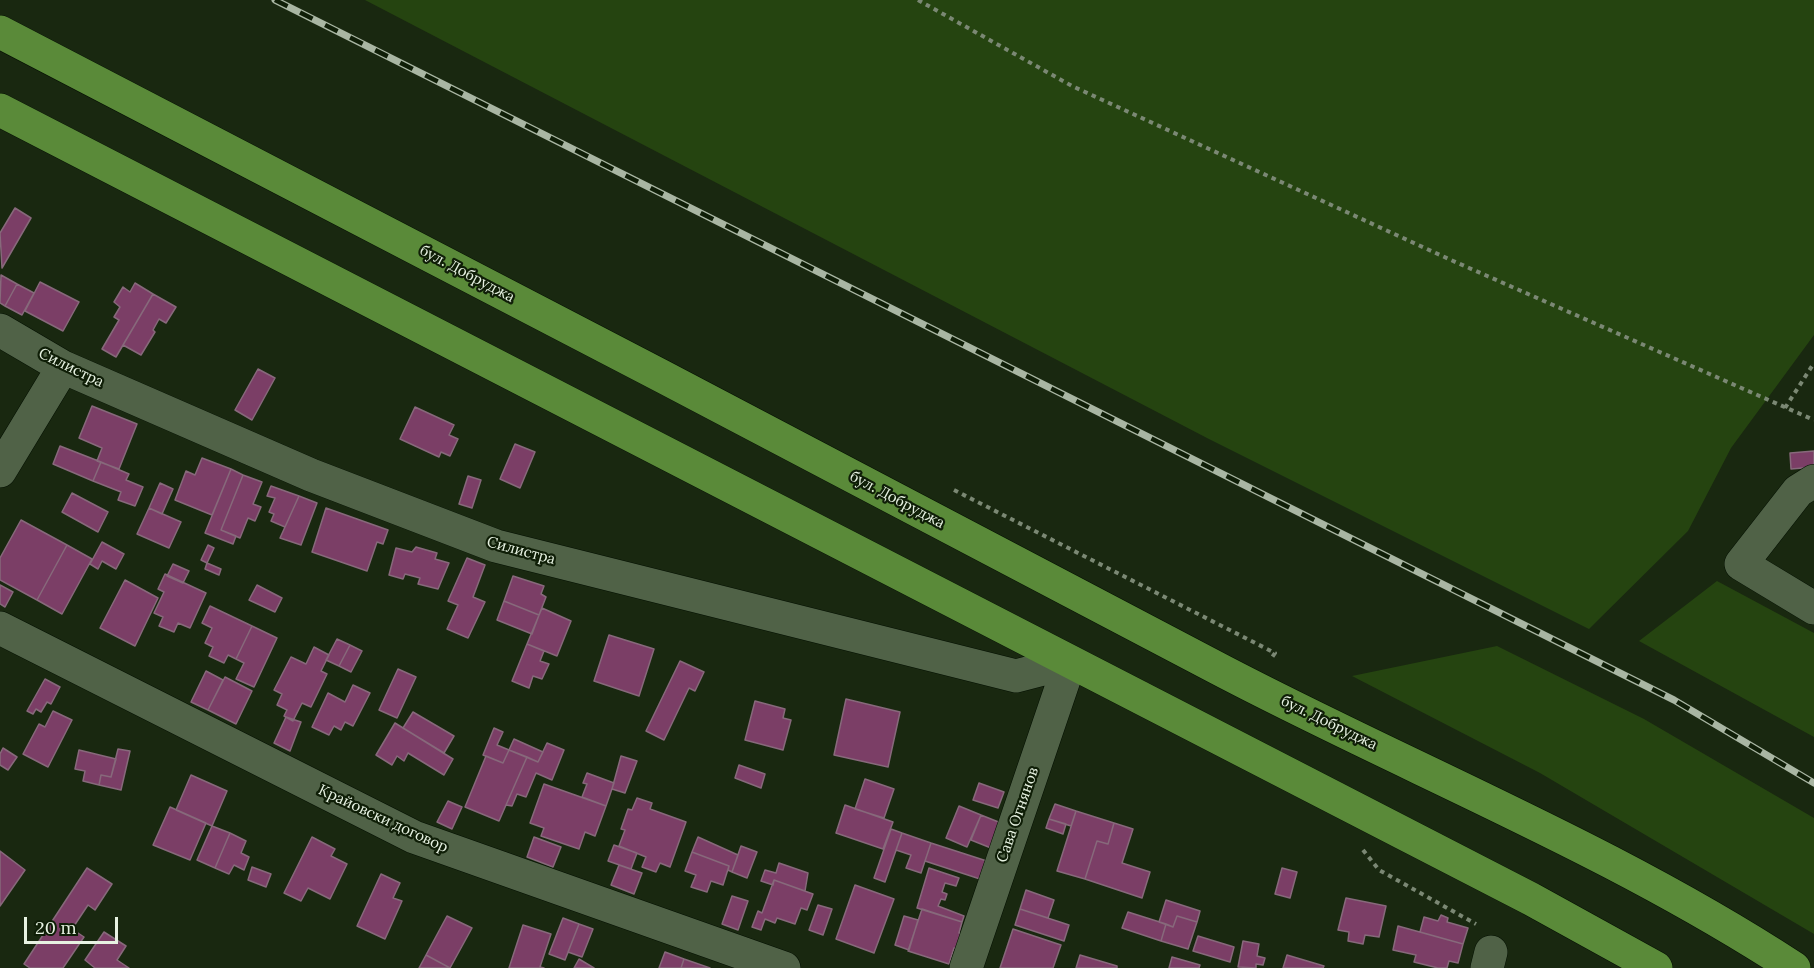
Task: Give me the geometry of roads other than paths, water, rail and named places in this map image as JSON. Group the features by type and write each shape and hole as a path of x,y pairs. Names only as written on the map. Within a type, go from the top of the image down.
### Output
{"main road":[{"name":"бул. Добруджа","path":"0,32 255,163 1251,686 1568,839 1749,939 1794,968"},
{"path":"0,110 1532,899 1656,968"}],"street":[{"name":"Силистра","path":"0,330 63,367 311,475 496,546 1016,676 1070,662"},
{"path":"0,471 63,367"},
{"path":"1814,481 1798,491 1741,564 1814,608"},
{"name":"Крайовски договор","path":"0,628 414,837 784,968"},
{"name":"Сава Огнянов","path":"966,968 1070,662"}],"railway":[{"path":"275,0 1674,700 1814,783"}]}
